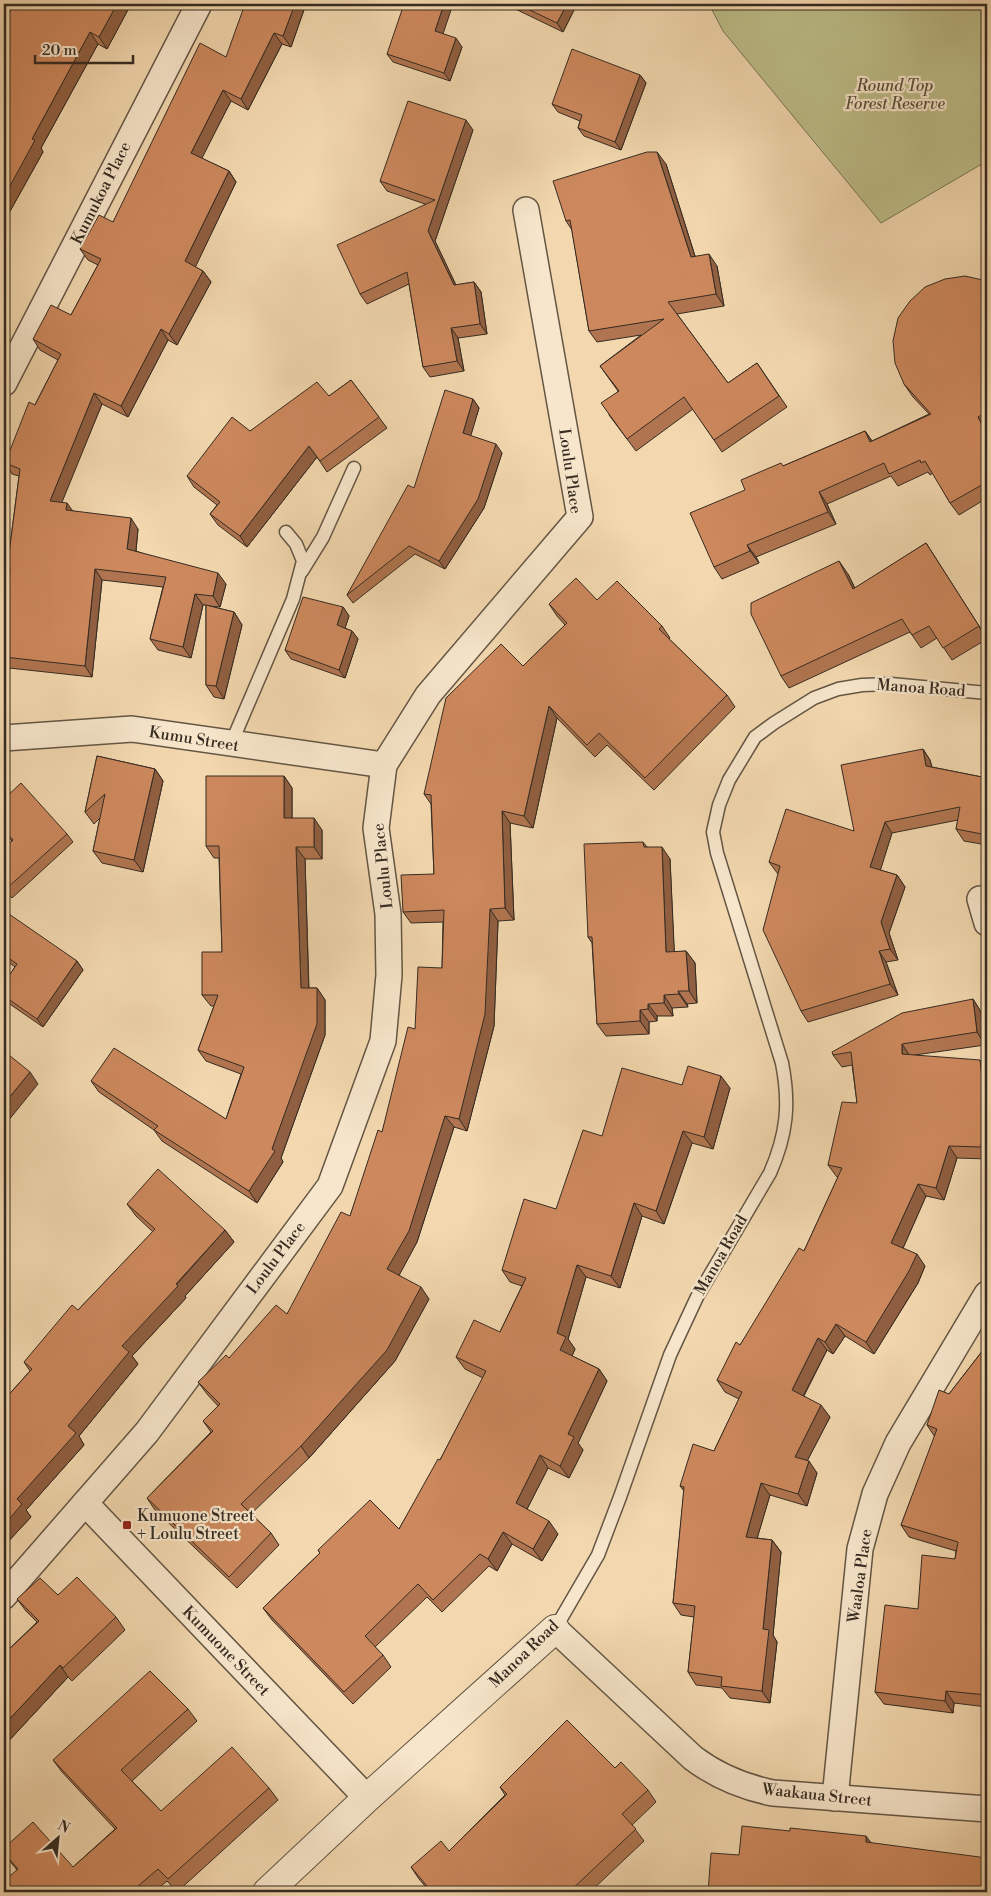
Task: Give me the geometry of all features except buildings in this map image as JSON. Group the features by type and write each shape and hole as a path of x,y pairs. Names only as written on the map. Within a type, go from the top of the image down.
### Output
{"street":[{"name":"Kumukoa Place","path":"4,383 199,4"},
{"name":"Loulu Place","path":"4,1596 147,1432 330,1186 383,1041 389,975 388,914 376,828 384,765 428,695 580,517 526,210"},
{"name":"Kumu Street","path":"4,738 132,729 384,765"},
{"path":"980,899 987,923"},
{"name":"Waaloa Place","path":"835,1798 860,1549 874,1494 898,1443 987,1295"},
{"name":"Kumuone Street","path":"86,1503 367,1798"},
{"name":"Waakaua Street","path":"555,1628 693,1758 711,1771 731,1781 774,1793 987,1809"},
{"name":"Manoa Road","path":"267,1892 367,1798 555,1628"}],"lane":[{"path":"298,578 323,537 354,468"},
{"path":"231,744 293,599 303,561 296,544 286,532"},
{"name":"Manoa Road","path":"555,1628 598,1555 670,1356 697,1297 770,1172 779,1152 785,1131 787,1093 782,1063 724,879 713,832 719,806 729,780 755,737 814,698 838,689 862,685 891,684 987,693"}],"green space":[{"name":"Round Top Forest Reserve","path":"709,4 987,4 987,161 881,223 723,31"}],"place":[{"name":"Kumuone Street + Loulu Street","path":"127,1525"}]}
